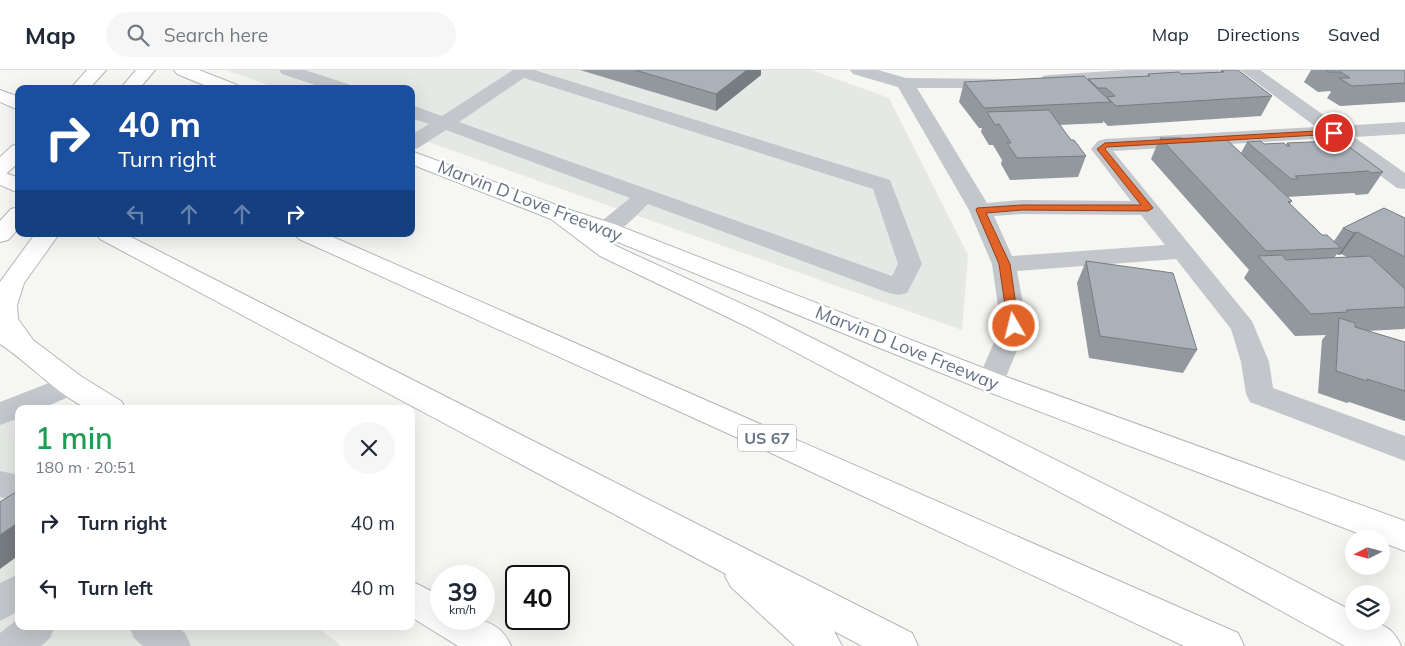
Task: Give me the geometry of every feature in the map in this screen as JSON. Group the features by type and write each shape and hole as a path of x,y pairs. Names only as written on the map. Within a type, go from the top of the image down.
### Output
{"main road":[{"path":"83,85 97,70"},
{"path":"133,85 146,70"},
{"path":"182,70 221,85"},
{"path":"0,96 15,102"},
{"path":"0,169 15,154"},
{"name":"Marvin D Love Freeway","path":"415,158 559,214 606,229 991,382 1405,536"},
{"path":"0,177 15,185"},
{"path":"559,214 608,251 757,321 1201,550 1382,646"},
{"path":"0,235 15,218"},
{"path":"24,347 4,316 3,298 19,271 45,237"},
{"path":"114,237 899,646"},
{"name":"US 67","path":"314,237 782,445 1225,646"},
{"path":"0,332 105,405"},
{"path":"708,545 823,646"},
{"path":"415,599 430,608"},
{"path":"465,630 492,646"}],"street":[{"path":"288,70 333,85"},
{"path":"859,70 905,83 1018,82"},
{"path":"1036,81 1106,73 1211,70"},
{"path":"1249,70 1405,183"},
{"path":"415,112 444,122 646,195 898,287 910,264 882,185 523,71 444,122 415,141"},
{"path":"905,83 980,210 1004,264 1014,326 991,382"},
{"path":"1405,128 1105,145 1101,149 1243,327 1254,362 1260,394 1405,449"},
{"path":"606,229 646,195"},
{"path":"980,210 1022,207 1148,208"},
{"path":"1004,264 1182,250"},
{"path":"22,405 72,384"},
{"path":"0,414 15,408"},
{"path":"0,484 15,487"},
{"path":"0,510 15,500"},
{"path":"0,604 15,593"},
{"path":"13,646 32,630"},
{"path":"153,630 172,646"}],"shaded area":[{"path":"226,70 812,70 889,98 968,255 962,330 415,137 415,85 268,85"},
{"path":"0,402 15,411 15,630 320,630 342,646 0,646"}],"building":[{"path":"635,70 747,70 716,94"},
{"path":"1221,70 1238,70 1272,96 1116,106 1107,97 1115,96 1106,88 1098,88 1088,79 1150,76 1148,74 1179,72 1181,74 1224,72"},
{"path":"1326,70 1405,70 1405,83 1352,86 1339,78 1350,78 1341,72 1329,72"},
{"path":"1084,76 1111,102 984,108 964,82"},
{"path":"1049,110 1071,140 1074,140 1086,156 1017,158 1007,143 1011,143 999,124 995,125 987,112"},
{"path":"1160,138 1182,138 1184,140 1226,139 1292,201 1288,202 1322,235 1327,235 1341,248 1266,251"},
{"path":"1329,138 1337,138 1383,172 1371,173 1368,171 1295,176 1298,179 1291,179 1247,142 1261,141 1264,144 1284,143 1290,146 1287,143 1334,141"},
{"path":"1384,208 1405,218 1405,257 1357,232 1354,233 1343,228"},
{"path":"1282,255 1286,260 1370,256 1405,289 1405,307 1311,314 1258,256"},
{"path":"1086,261 1173,273 1197,350 1100,336"},
{"path":"1339,318 1355,323 1355,327 1405,342 1405,391 1336,371"},
{"path":"15,493 15,525 0,535 0,502"}],"route":[{"path":"1014,326 1004,264 980,210 1022,207 1148,208 1101,149 1105,145 1334,133"}]}
